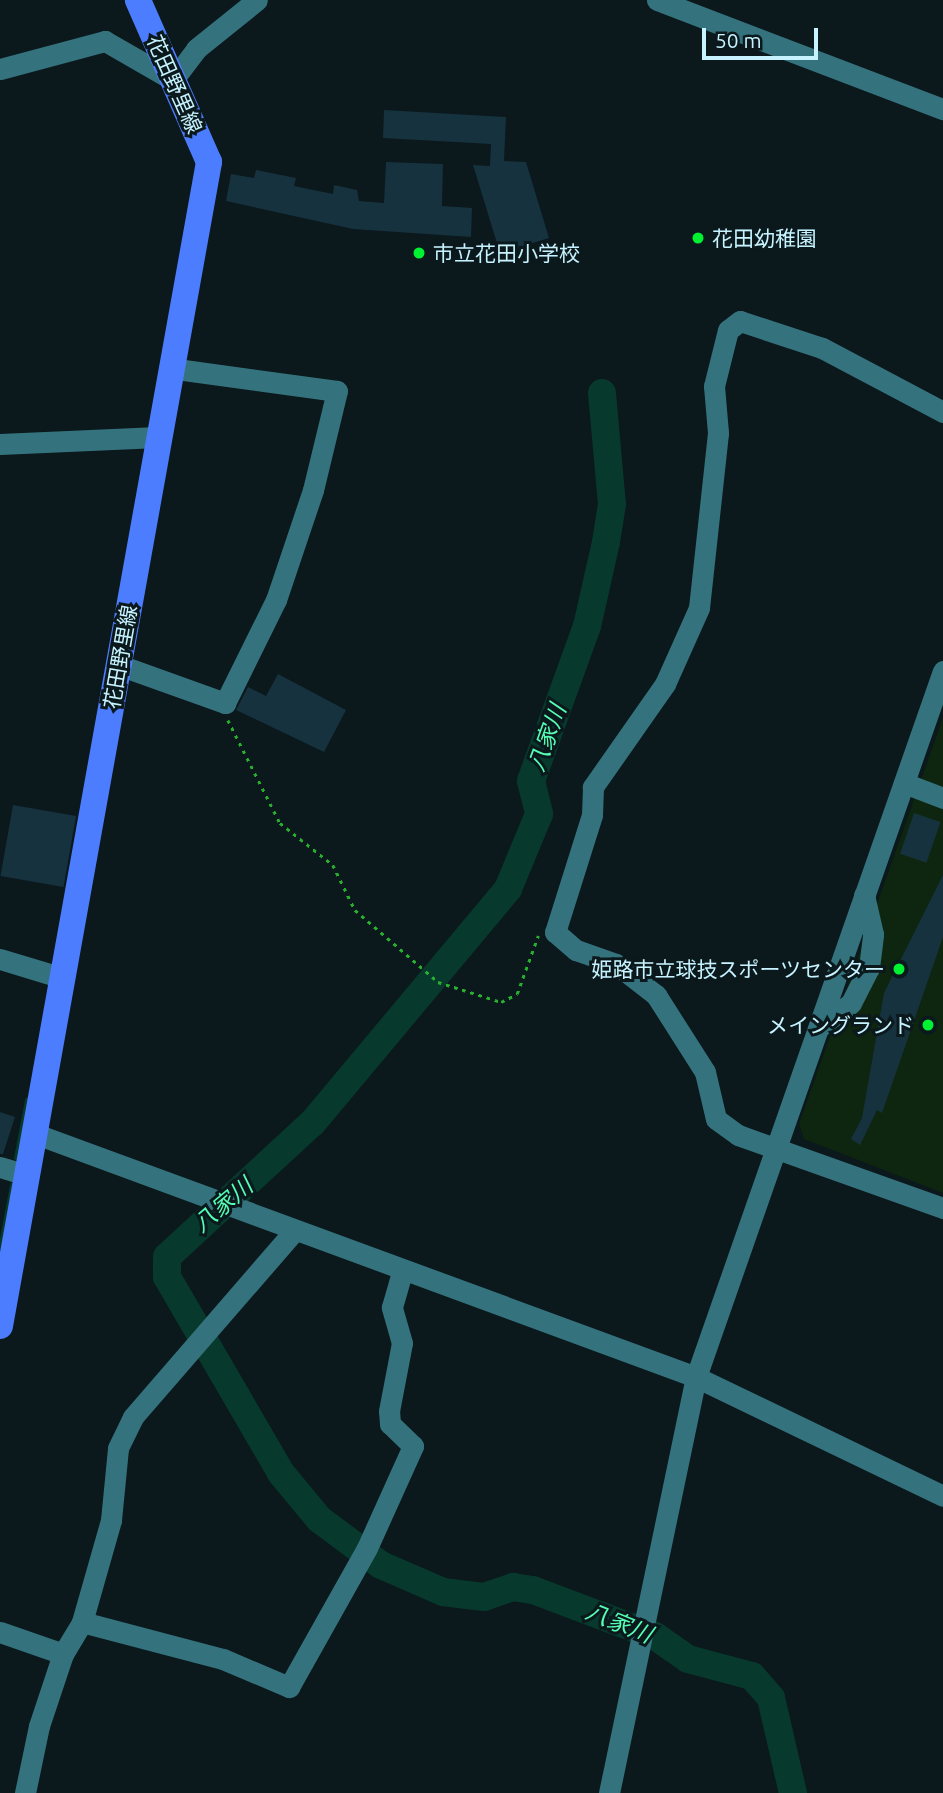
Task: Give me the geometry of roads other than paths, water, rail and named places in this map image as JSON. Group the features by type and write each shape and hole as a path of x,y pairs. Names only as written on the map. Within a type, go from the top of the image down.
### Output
{"main road":[{"name":"花田野里線","path":"0,1326 158,437 177,369 209,162 138,0"}],"street":[{"path":"0,69 105,41 173,80 196,49 257,0"},
{"path":"657,0 943,109"},
{"path":"943,412 822,348 740,321 729,330 713,386 718,433 699,608 665,684 593,787 592,816 555,932 576,950 616,964 656,995 705,1072 716,1119 738,1135 943,1208"},
{"path":"119,665 225,703 276,600 313,491 337,391 177,369"},
{"path":"0,444 158,437"},
{"path":"609,1793 696,1377 942,677"},
{"path":"904,783 943,798"},
{"path":"0,959 62,978"},
{"path":"36,1134 402,1273 696,1377 943,1496"},
{"path":"0,1167 26,1175"},
{"path":"25,1793 38,1726 63,1654 82,1622 111,1520 118,1448 133,1418 293,1232"},
{"path":"82,1622 223,1659 289,1687 367,1548 413,1446 390,1424 389,1410 402,1343 393,1307 402,1273"},
{"path":"0,1632 63,1654"}],"waterway":[{"name":"八家川","path":"602,393 612,504 606,542 587,626 531,781 539,814 508,889 312,1123 167,1257 167,1277 281,1473 319,1519 381,1565 443,1592 484,1597 513,1587 533,1590 655,1636 688,1659 752,1676 771,1698 793,1793"},
{"path":"16,1158 27,1100"},
{"path":"0,1249 12,1185"}],"place":[{"name":"花田幼稚園","path":"698,238"},
{"name":"市立花田小学校","path":"419,253"},
{"name":"姫路市立球技スポーツセンター","path":"899,969"},
{"name":"メイングランド","path":"928,1025"}]}
